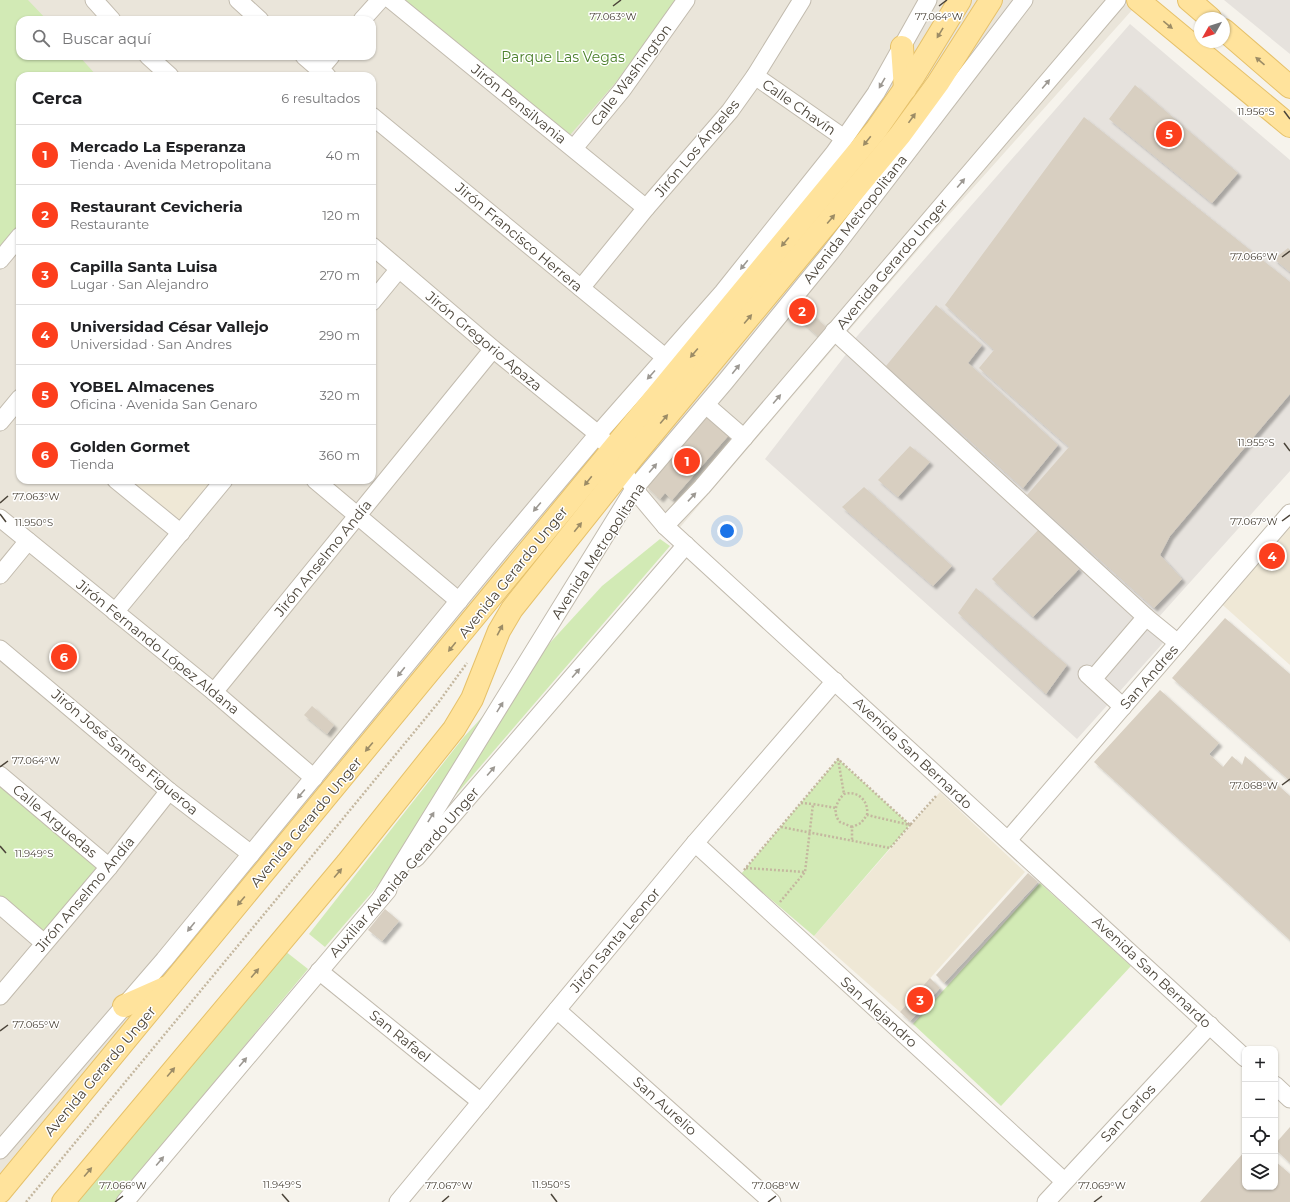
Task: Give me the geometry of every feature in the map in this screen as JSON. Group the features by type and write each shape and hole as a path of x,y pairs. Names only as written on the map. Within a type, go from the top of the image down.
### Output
{"main road":[{"path":"612,451 871,136 905,89 960,0"},
{"name":"Avenida Metropolitana","path":"622,471 900,135 938,83 991,0"},
{"path":"1138,0 1290,126"},
{"path":"1189,0 1203,12"},
{"path":"1230,35 1290,87"},
{"path":"902,47 905,89"},
{"name":"Avenida Gerardo Unger","path":"0,1192 612,451"},
{"name":"Avenida Gerardo Unger","path":"63,1202 346,863 454,729 472,698 496,637 512,609 622,471"},
{"path":"124,1006 171,985"}],"street":[{"path":"94,0 108,16"},
{"path":"238,0 256,16"},
{"path":"366,16 380,0"},
{"name":"Jirón Pensilvania","path":"391,0 646,208"},
{"name":"Calle Washington","path":"574,148 622,90 686,0"},
{"name":"Jirón Los Ángeles","path":"581,288 646,208 726,117 755,76 802,0"},
{"path":"598,434 723,292 844,138 876,93 928,0"},
{"name":"Avenida Metropolitana","path":"381,898 634,490 706,405 830,252 1024,0"},
{"name":"Avenida Gerardo Unger","path":"665,526 702,487 1117,0"},
{"path":"151,60 160,72"},
{"path":"309,60 323,72"},
{"path":"324,72 329,60"},
{"name":"Calle Chavín","path":"755,76 844,138"},
{"name":"Jirón Francisco Herrera","path":"376,119 666,358"},
{"path":"0,260 16,241"},
{"name":"Jirón Gregorio Apaza","path":"376,249 492,349 598,434"},
{"path":"376,297 399,269"},
{"path":"834,332 1146,617 1178,643"},
{"name":"Jirón Anselmo Andía","path":"214,692 492,349"},
{"path":"0,422 16,404"},
{"path":"706,405 744,438"},
{"name":"Avenida San Bernardo","path":"598,434 612,451 634,490 665,526 1242,1055"},
{"name":"Avenida Gerardo Unger","path":"0,1150 124,1006 598,434"},
{"path":"121,484 181,532"},
{"path":"115,612 221,484"},
{"path":"320,484 459,601"},
{"name":"San Andres","path":"1008,840 1290,513"},
{"name":"Jirón Fernando López Aldana","path":"0,518 214,692 314,778"},
{"path":"0,575 28,541"},
{"name":"Auxiliar Avenida Gerardo Unger","path":"126,1202 381,898 686,545"},
{"path":"1123,707 1090,677 1146,617"},
{"name":"Jirón José Santos Figueroa","path":"0,649 169,791 250,854"},
{"name":"Jirón Santa Leonor","path":"398,1202 695,843 835,681"},
{"name":"Calle Arguedas","path":"0,775 109,867"},
{"name":"Jirón Anselmo Andía","path":"0,996 109,867 169,791"},
{"name":"San Alejandro","path":"695,843 1064,1181"},
{"path":"0,905 44,943"},
{"name":"San Rafael","path":"319,971 481,1102"},
{"name":"San Aurelio","path":"558,1010 767,1200"},
{"name":"San Carlos","path":"1046,1202 1210,1025"},
{"path":"1278,1088 1290,1099"}],"path":[{"path":"838,759 910,825"},
{"path":"838,759 844,794"},
{"path":"736,881 838,759"},
{"path":"780,827 890,848 946,784"},
{"path":"844,794 852,794 860,796 866,803 867,815 861,823 852,827 840,822 836,816 836,808 839,799 844,794"},
{"path":"801,802 836,808"},
{"path":"770,913 805,872 813,804"},
{"path":"867,815 910,825"},
{"path":"852,827 852,841"},
{"path":"746,868 805,872"}],"shaded area":[{"path":"0,0 1141,0 930,236 670,539 602,450 309,799 0,1174"},
{"path":"1224,0 1290,0 1290,54"},
{"path":"1130,24 1290,160 1290,471 1157,619 1171,634 1077,739 765,459 854,344 852,342"},
{"path":"134,484 211,484 181,521"},
{"path":"1290,513 1290,665 1216,599"},
{"path":"940,792 1025,872 900,1012 814,936"}],"green space":[{"path":"0,0 28,0 43,16 16,16 16,60 83,60 93,72 16,72 16,232 0,250"},
{"name":"Parque Las Vegas","path":"405,0 676,0 616,82 570,135"},
{"path":"660,539 670,546 325,947 309,934 463,738 602,586"},
{"path":"838,759 910,825 814,936 741,874"},
{"path":"0,783 101,869 44,937 0,899"},
{"path":"1040,883 1131,966 1001,1106 913,1024"},
{"path":"285,951 308,969 115,1202 77,1202"}],"building":[{"path":"1135,85 1238,173 1212,203 1109,119"},
{"path":"1084,117 1290,282 1290,394 1170,536 1160,555 1182,579 1154,608 1027,495 1069,447 979,368 994,350 945,305"},
{"path":"1288,248 1290,250 1290,272 1274,259"},
{"path":"801,305 827,328 819,337 793,314"},
{"path":"936,305 982,345 968,363 1058,445 1023,488 886,366"},
{"path":"707,416 729,435 672,500 665,493 660,499 646,486"},
{"path":"910,446 930,462 898,497 878,480"},
{"path":"864,487 952,566 933,586 842,507"},
{"path":"1040,528 1079,569 1033,617 992,579"},
{"path":"976,588 1067,665 1046,694 958,613"},
{"path":"1225,618 1290,674 1290,781 1172,678"},
{"path":"1160,690 1219,743 1209,754 1223,767 1232,756 1242,765 1245,756 1290,796 1290,940 1094,762"},
{"path":"312,706 334,725 327,734 304,715"},
{"path":"1028,873 1038,882 944,983 936,975"},
{"path":"385,909 399,921 382,941 368,930"},
{"path":"930,978 940,988 910,1021 900,1012"},
{"path":"1290,1127 1290,1163 1278,1152 1278,1141"},
{"path":"1242,1154 1242,1190 1278,1190 1278,1164 1290,1174 1290,1202 1200,1202"}],"place":[{"name":"YOBEL Almacenes","path":"1169,134"},
{"name":"Restaurant Cevicheria","path":"802,311"},
{"name":"Mercado La Esperanza","path":"687,461"},
{"name":"Universidad César Vallejo","path":"1272,556"},
{"name":"Golden Gormet","path":"64,657"},
{"name":"Capilla Santa Luisa","path":"920,1000"}]}
